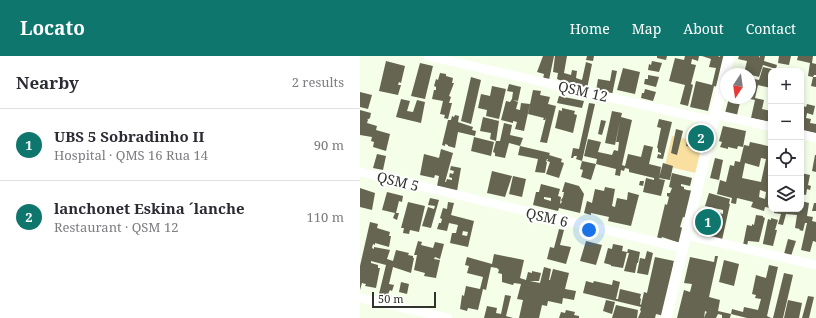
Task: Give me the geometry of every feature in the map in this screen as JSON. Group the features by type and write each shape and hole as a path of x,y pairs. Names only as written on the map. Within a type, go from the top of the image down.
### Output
{"street":[{"name":"QSM 12","path":"428,56 715,118 768,127"},
{"path":"666,318 729,56"},
{"path":"804,135 816,138"},
{"name":"QSM 5","path":"360,172 436,190"},
{"name":"QSM 6","path":"436,190 682,248"},
{"path":"686,235 816,265"},
{"path":"360,298 447,318"}],"shaded area":[{"path":"672,136 703,142 696,173 665,166"}],"building":[{"path":"543,56 554,56 549,80 543,79 544,74 537,72"},
{"path":"555,56 567,56 564,73 571,75 572,70 577,71 576,78 582,80 586,62 592,64 587,89 562,83 562,81 557,79 558,73 553,72"},
{"path":"587,56 594,56 593,61 586,60"},
{"path":"657,56 667,56 666,60 657,58"},
{"path":"685,56 699,56 698,61 692,59 691,64 696,65 691,84 693,85 688,106 680,104 685,85 669,81 675,58 684,60"},
{"path":"702,56 726,56 723,68 720,68 718,87 714,86 708,111 690,107 696,81 712,85 716,68 709,67 711,59"},
{"path":"739,56 759,56 760,58 760,56 765,56 764,61 777,65 776,68 773,68 763,65 759,77 756,76 756,68 745,68 747,61 738,59"},
{"path":"779,56 791,56 789,65 778,63"},
{"path":"798,56 813,56 812,63 816,64 816,75 813,77 808,76 810,63 797,60"},
{"path":"386,61 405,66 401,83 399,82 398,85 401,85 398,95 379,91"},
{"path":"652,61 662,63 659,72 648,70 649,64 651,65"},
{"path":"420,63 433,66 425,99 411,96"},
{"path":"763,67 768,68 768,87 758,85 756,94 756,79 759,80"},
{"path":"623,68 640,72 635,94 617,90"},
{"path":"612,70 617,71 612,95 596,91 598,79 610,81"},
{"path":"440,73 446,74 446,76 453,78 452,83 454,83 449,96 451,97 449,103 452,103 448,119 444,118 445,115 440,114 443,101 432,99 434,90 436,90 436,87 434,86 436,79 438,80"},
{"path":"648,75 659,77 656,87 644,84 645,79 648,79"},
{"path":"471,77 481,80 471,124 461,121"},
{"path":"813,77 816,77 816,87 811,86"},
{"path":"509,84 521,87 518,101 513,100 518,102 516,109 520,110 521,103 530,104 524,131 515,129 517,122 513,121 513,123 501,120 506,101 510,102 512,99 513,92 507,91"},
{"path":"492,86 506,89 499,119 486,116 487,110 478,108 481,94 490,96"},
{"path":"645,89 656,92 653,101 641,98"},
{"path":"533,90 541,91 540,95 550,97 548,104 556,106 547,143 540,142 546,118 543,120 544,118 528,114"},
{"path":"360,92 372,95 368,109 360,107"},
{"path":"559,96 584,101 582,108 557,103"},
{"path":"756,98 764,100 762,109 768,110 768,121 751,118 754,104 756,104"},
{"path":"401,99 410,101 407,111 413,112 417,100 425,102 421,123 396,117"},
{"path":"589,103 595,104 582,161 576,159 577,156 571,158 573,148 579,149"},
{"path":"727,104 740,104 737,115 725,113"},
{"path":"807,104 815,106 813,115 807,113 806,118 811,119 810,123 816,124 816,133 804,131 804,106 806,107"},
{"path":"562,108 575,111 574,114 577,115 573,133 555,128 559,110 562,111"},
{"path":"360,110 371,113 367,123 377,126 376,130 390,134 386,151 373,147 374,142 371,141 372,137 360,135"},
{"path":"612,111 622,113 621,117 632,120 622,165 625,166 628,154 641,157 644,145 653,147 649,164 661,167 659,179 665,180 661,196 643,192 646,178 654,180 654,178 629,172 629,169 625,168 624,171 621,170 620,176 615,175 616,169 596,164 597,159 584,156 588,139 601,142 598,152 612,155 614,150 618,151 619,142 616,142 620,121 615,145 605,143"},
{"path":"455,115 459,116 458,122 473,127 472,130 476,131 475,136 458,132 455,148 445,144 445,146 442,145 448,120 451,120 452,116 454,117"},
{"path":"483,117 499,121 496,141 490,139 491,133 480,131"},
{"path":"659,119 672,122 663,159 657,158 658,154 661,155 657,148 661,128 657,127"},
{"path":"601,120 606,121 602,135 598,134"},
{"path":"504,123 512,125 510,135 523,138 520,146 509,143 505,158 495,156 495,153 493,152 496,141 500,141"},
{"path":"723,126 746,131 743,147 738,146 737,149 728,147 728,149 720,147 722,142 719,141"},
{"path":"696,128 708,131 705,146 694,144 694,147 686,146 687,142 692,143"},
{"path":"676,129 683,131 677,155 671,153"},
{"path":"474,137 494,142 491,156 471,151"},
{"path":"750,142 768,146 768,208 765,207 764,211 751,207 753,202 737,198 736,204 731,203 732,198 717,194 720,180 726,182 730,165 734,166 735,161 740,162 744,145 749,146","holes":["761,158 766,159 761,182 742,178 745,163 759,167","760,190 766,192 765,199 759,197"]},
{"path":"520,146 550,153 549,155 562,159 561,162 564,163 559,178 546,174 550,162 547,161 548,159 546,162 545,173 535,172 538,159 518,155"},
{"path":"441,149 453,153 445,182 447,179 452,180 452,178 449,177 450,173 453,174 454,171 450,170 451,166 461,168 457,191 437,186 439,176 435,175 434,178 420,175 424,154 439,158"},
{"path":"377,154 386,156 383,170 373,168"},
{"path":"816,155 816,172 812,171"},
{"path":"715,158 723,160 719,180 710,178"},
{"path":"582,161 596,164 591,180 581,177 583,170 580,169"},
{"path":"663,163 673,166 670,180 659,178"},
{"path":"492,171 512,176 505,197 487,193"},
{"path":"672,173 692,178 690,186 681,184 681,186 684,187 684,189 694,191 687,218 683,217 680,227 683,228 680,243 662,237 661,239 657,238 665,204 667,205 669,197 667,196 667,193 670,193 672,188 669,187"},
{"path":"804,174 810,175 808,185 811,186 810,190 807,189 806,195 804,195"},
{"path":"513,176 526,179 522,197 509,194"},
{"path":"640,181 644,181 643,186 639,185"},
{"path":"565,182 579,186 584,194 580,213 559,208 558,211 533,205 536,192 539,192 541,184 560,189 558,196 561,197 560,204 562,202 561,200 564,192 562,192","holes":["544,197 551,198 551,201 544,199"]},
{"path":"605,187 615,189 612,206 615,207 617,198 627,200 628,192 639,195 631,226 608,221 609,217 584,213 587,201 592,203 595,189 604,191"},
{"path":"360,188 375,193 372,210 360,207"},
{"path":"387,192 403,196 402,202 399,201 396,213 399,213 397,220 393,218 395,213 382,210"},
{"path":"709,193 730,199 722,240 710,237 712,231 699,228 703,209 723,214 723,210 705,206"},
{"path":"430,198 439,200 431,228 422,226 428,207 434,209 435,206 428,205"},
{"path":"408,202 425,206 419,232 410,230 409,234 403,233 404,228 401,228"},
{"path":"448,202 454,203 451,215 474,221 468,247 450,243 452,233 456,233 458,225 449,223 447,231 437,229 439,223 441,223 442,219 440,218 443,208 447,209","holes":["463,231 468,232 467,236 462,235"]},
{"path":"804,202 809,203 807,216 813,217 812,221 816,222 816,242 813,241 810,252 801,250 807,223 805,223 803,231 799,230 800,229 795,228 797,215 786,214 783,225 778,224 781,214 774,213 804,212"},
{"path":"814,203 816,203 816,211 812,211"},
{"path":"756,215 763,216 765,218 759,242 748,241 747,246 743,245 747,225 754,225"},
{"path":"771,218 778,220 773,246 763,244 768,219 771,220"},
{"path":"370,222 378,224 377,228 390,232 389,236 391,236 389,247 375,243 375,245 373,244 372,248 374,249 374,247 390,250 387,259 393,261 396,250 409,253 408,255 413,256 414,258 411,273 393,267 389,284 394,285 392,291 390,290 386,299 378,298 386,265 371,261 371,263 378,265 378,268 380,268 376,288 365,286 366,284 362,283 360,290 360,266"},
{"path":"559,229 564,230 560,245 571,247 566,264 547,259 550,247 554,248"},
{"path":"788,239 796,241 791,256 784,254"},
{"path":"418,241 422,242 421,245 433,248 435,242 444,244 440,259 435,257 434,259 440,260 436,278 424,276 425,273 414,270 417,255 414,255"},
{"path":"586,241 602,245 596,265 580,261"},
{"path":"613,244 623,246 622,251 627,252 623,268 604,263 608,248 612,249"},
{"path":"628,249 640,252 635,273 624,271 629,253 627,253"},
{"path":"647,251 653,253 648,275 637,273 640,258 645,259"},
{"path":"494,254 524,260 520,278 526,280 528,272 532,273 532,271 541,273 539,281 530,281 540,283 544,267 551,269 549,280 553,269 569,273 565,289 576,291 574,300 563,298 562,304 548,301 547,306 542,305 539,318 519,318 523,300 517,299 521,284 514,283 513,285 502,282 502,274 498,273 499,270 497,268 491,267 486,290 483,289 478,310 468,308 467,311 460,309 462,295 464,296 466,286 480,289 483,277 467,273 469,266 465,265 467,257 492,264"},
{"path":"715,256 718,256 709,297 720,300 718,311 731,314 730,318 722,318 722,315 718,314 716,318 677,318 684,290 690,292 692,284 684,283 690,257 714,262"},
{"path":"655,257 674,261 664,316 656,314 655,318 638,318 641,307 583,293 586,281 593,283 594,281 612,285 613,280 620,282 616,299 618,299 620,289 641,294 641,305 644,292 647,293"},
{"path":"724,260 739,264 734,286 719,282"},
{"path":"769,265 778,267 767,316 771,318 747,318 731,314 732,309 743,312 744,307 758,310 761,299 755,298 756,295 752,294 756,275 766,278"},
{"path":"784,273 793,275 783,318 773,318"},
{"path":"401,282 409,284 407,294 399,292"},
{"path":"505,295 511,296 506,316 513,318 484,318 487,306 497,308 496,313 501,314"},
{"path":"808,296 814,297 809,318 802,318"},
{"path":"606,300 615,302 612,314 603,311"},
{"path":"788,300 802,303 799,318 784,318"},
{"path":"616,305 638,310 637,318 612,318"},
{"path":"566,310 575,312 574,315 579,316 579,318 559,318 561,312 565,313"}],"place":[{"name":"lanchonet Eskina ´lanche","path":"701,138"},
{"name":"UBS 5 Sobradinho II","path":"708,222"}]}
